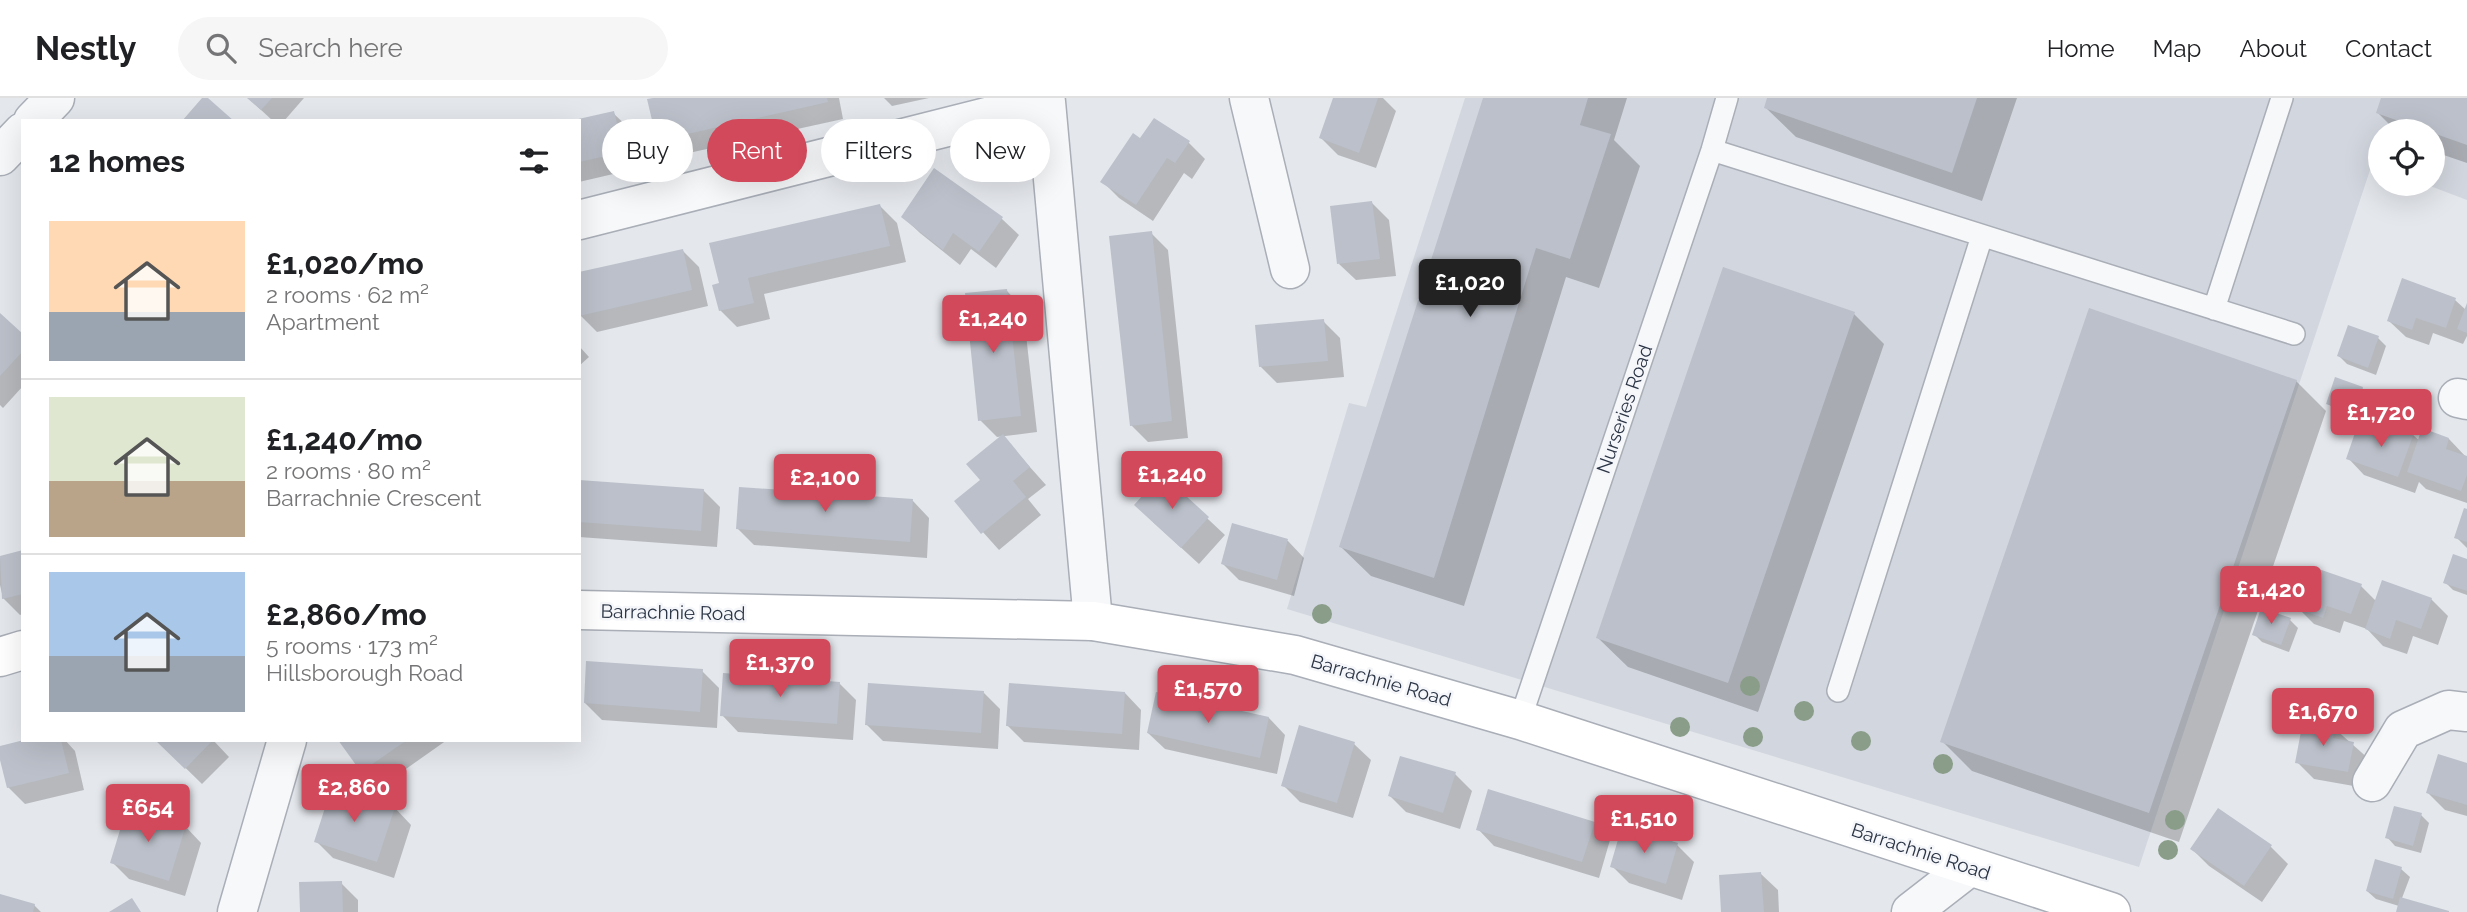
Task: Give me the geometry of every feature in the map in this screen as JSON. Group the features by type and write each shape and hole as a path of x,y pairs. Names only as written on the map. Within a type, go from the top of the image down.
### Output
{"main road":[{"name":"Barrachnie Road","path":"581,610 1093,621 1295,655 1520,720 2111,912"},
{"path":"0,657 21,651"}],"street":[{"path":"35,119 55,98"},
{"path":"1249,98 1290,269"},
{"path":"581,219 1056,100 1093,621"},
{"path":"0,156 21,134"},
{"path":"2372,782 2403,730 2448,710 2467,712"},
{"path":"237,912 286,742"},
{"path":"1911,912 1969,867"}],"lane":[{"name":"Nurseries Road","path":"1520,720 1712,150 1727,98"},
{"path":"2214,309 2282,98"},
{"path":"1712,150 2294,334"},
{"path":"1838,691 1982,236"}],"shaded area":[{"path":"1465,98 2467,98 2467,200 2445,192 2445,119 2368,119 2368,176 2139,867 1287,609 1349,403 1366,407"}],"building":[{"path":"202,98 208,98 232,119 184,119"},
{"path":"247,98 272,98 261,110"},
{"path":"827,98 828,102 753,119 707,119 707,130 693,133 693,119 652,119 647,99"},
{"path":"1333,98 1378,98 1359,153 1319,138"},
{"path":"1483,98 1588,98 1580,125 1611,134 1570,259 1536,248 1434,578 1339,547"},
{"path":"1767,98 1977,98 1952,173 1764,108"},
{"path":"2381,98 2467,98 2467,145 2445,137 2445,119 2393,119 2376,113"},
{"path":"614,111 616,119 602,119 602,157 581,162 581,119 578,119"},
{"path":"1154,118 1190,141 1175,163 1167,158 1136,205 1100,182 1133,133 1140,138"},
{"path":"936,169 950,182 1003,217 979,252 953,233 943,250 901,217 925,182 936,182"},
{"path":"1372,201 1380,259 1337,264 1330,206"},
{"path":"880,204 890,246 748,278 754,303 719,311 712,285 719,283 709,243"},
{"path":"1152,231 1172,421 1130,426 1109,236"},
{"path":"683,249 692,290 581,316 581,272"},
{"path":"1723,267 1855,312 1728,683 1596,638"},
{"path":"2402,278 2456,298 2446,328 2416,318 2412,330 2387,321"},
{"path":"1007,289 1021,416 978,421 965,293"},
{"path":"2467,303 2467,333 2457,329"},
{"path":"2089,308 2297,380 2149,813 1940,742"},
{"path":"0,313 21,332 21,353 0,376"},
{"path":"1324,319 1328,361 1259,367 1255,325"},
{"path":"2348,325 2379,336 2368,368 2337,356"},
{"path":"2335,377 2363,387 2354,414 2326,404"},
{"path":"2358,424 2385,434 2388,424 2414,433 2398,477 2346,459"},
{"path":"2422,428 2449,438 2446,449 2467,456 2467,475 2461,491 2407,472"},
{"path":"1003,434 1030,467 1013,481 1026,497 981,534 954,501 980,480 966,464"},
{"path":"1162,474 1209,517 1181,548 1134,505"},
{"path":"581,480 704,489 701,531 581,522"},
{"path":"739,487 913,499 910,542 736,529"},
{"path":"2464,508 2467,509 2467,542 2454,538"},
{"path":"1232,523 1288,539 1277,580 1221,564"},
{"path":"21,551 21,594 2,599 0,556"},
{"path":"2453,554 2467,559 2467,591 2443,583"},
{"path":"2310,566 2362,584 2351,614 2327,606 2323,618 2295,608"},
{"path":"2382,580 2432,598 2421,629 2396,620 2390,639 2365,629"},
{"path":"2261,608 2291,618 2281,645 2252,635"},
{"path":"586,661 703,669 700,712 584,703"},
{"path":"723,673 840,682 837,724 720,716"},
{"path":"868,683 984,691 981,733 865,725"},
{"path":"1009,683 1125,692 1122,734 1006,726"},
{"path":"1156,692 1269,717 1260,758 1147,733"},
{"path":"2303,721 2335,726 2333,738 2354,742 2348,772 2295,763"},
{"path":"1299,725 1355,742 1337,803 1281,786"},
{"path":"21,741 61,742 69,773 7,788 0,760 0,746"},
{"path":"157,742 211,742 185,769"},
{"path":"339,742 404,742 361,772"},
{"path":"2438,754 2467,763 2467,805 2426,793"},
{"path":"1400,756 1456,772 1443,813 1388,796"},
{"path":"332,786 395,807 377,862 314,842"},
{"path":"1488,789 1595,822 1582,862 1476,830"},
{"path":"2394,806 2422,813 2413,846 2385,838"},
{"path":"127,807 186,825 169,881 110,863"},
{"path":"2218,808 2272,845 2244,886 2190,849"},
{"path":"1622,826 1678,843 1666,884 1610,867"},
{"path":"2375,859 2402,867 2393,899 2366,891"},
{"path":"1761,872 1764,912 1721,912 1719,875"},
{"path":"342,881 343,912 300,912 299,882"},
{"path":"0,894 35,904 33,912 0,912"},
{"path":"2400,897 2449,911 2449,912 2396,912"},
{"path":"132,898 141,912 109,912"}]}
